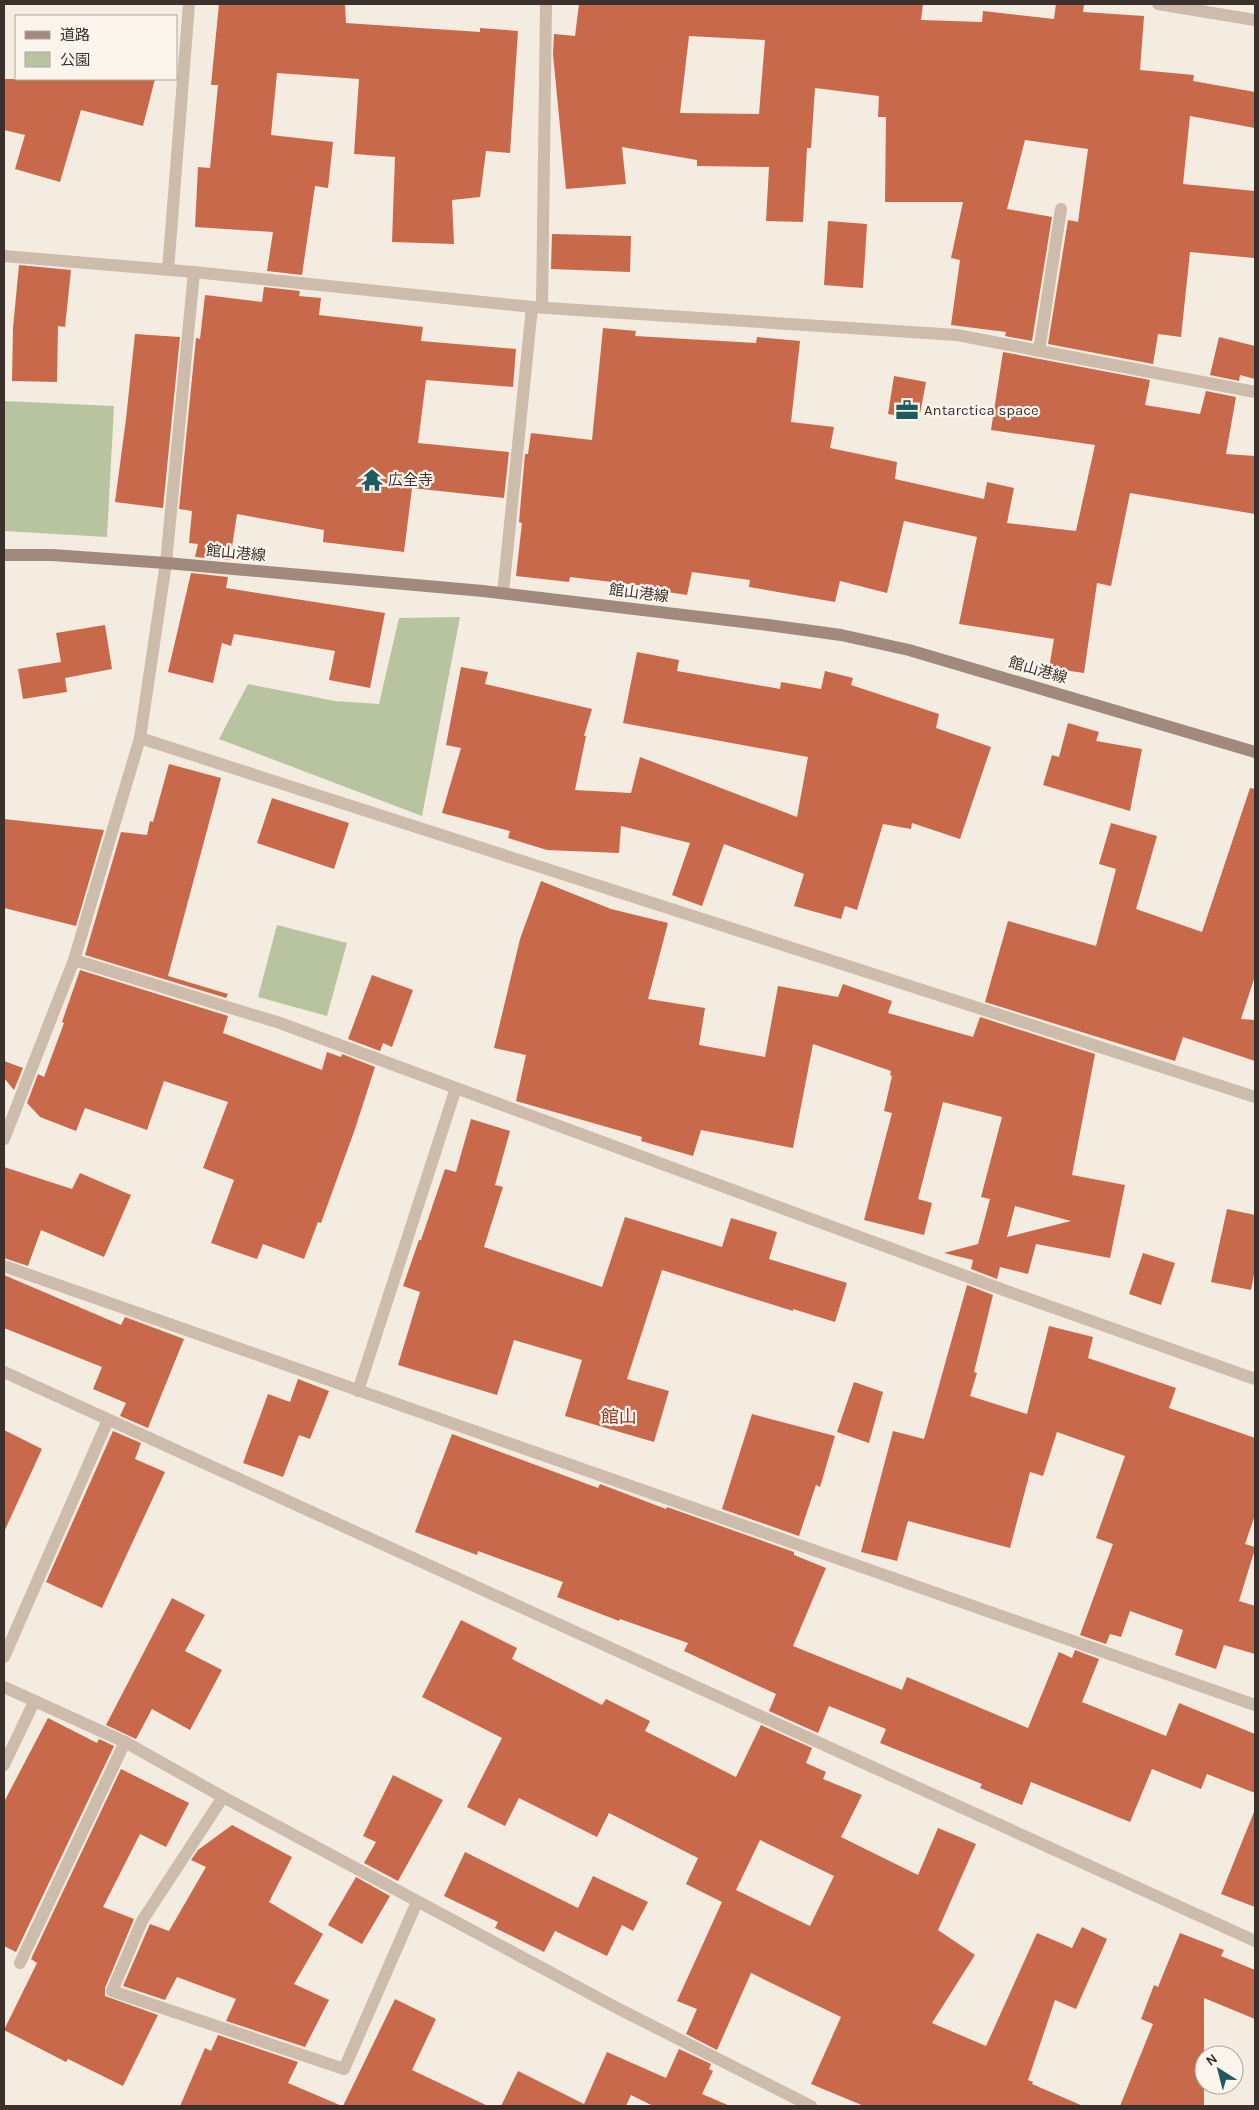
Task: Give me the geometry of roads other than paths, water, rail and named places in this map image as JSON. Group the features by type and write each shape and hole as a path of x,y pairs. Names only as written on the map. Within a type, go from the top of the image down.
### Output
{"main road":[{"name":"館山港線","path":"4,555 52,555 166,563 503,594 768,624 841,635 909,650 1255,752"}],"street":[{"path":"168,270 189,4"},
{"path":"503,594 537,307 546,4"},
{"path":"1158,4 1255,20"},
{"path":"1039,351 1061,208"},
{"path":"4,256 194,272 537,307 956,335 1255,392"},
{"path":"4,1139 74,960 140,738 166,563 194,272"},
{"path":"140,738 1255,1097"},
{"path":"74,960 280,1023 1001,1289 1255,1379"},
{"path":"358,1391 456,1088"},
{"path":"4,1266 1255,1705"},
{"path":"4,1372 1255,1941"},
{"path":"4,1656 108,1420"},
{"path":"4,1687 125,1742 222,1797 417,1902 617,2008 811,2106"},
{"path":"4,1765 34,1702"},
{"path":"20,1963 125,1742"},
{"path":"222,1797 142,1921 112,1991 344,2069 417,1902"}],"place":[{"name":"Antarctica space","path":"907,410"},
{"name":"広全寺","path":"372,480"}],"district":[{"name":"館山","path":"619,1417"}]}
